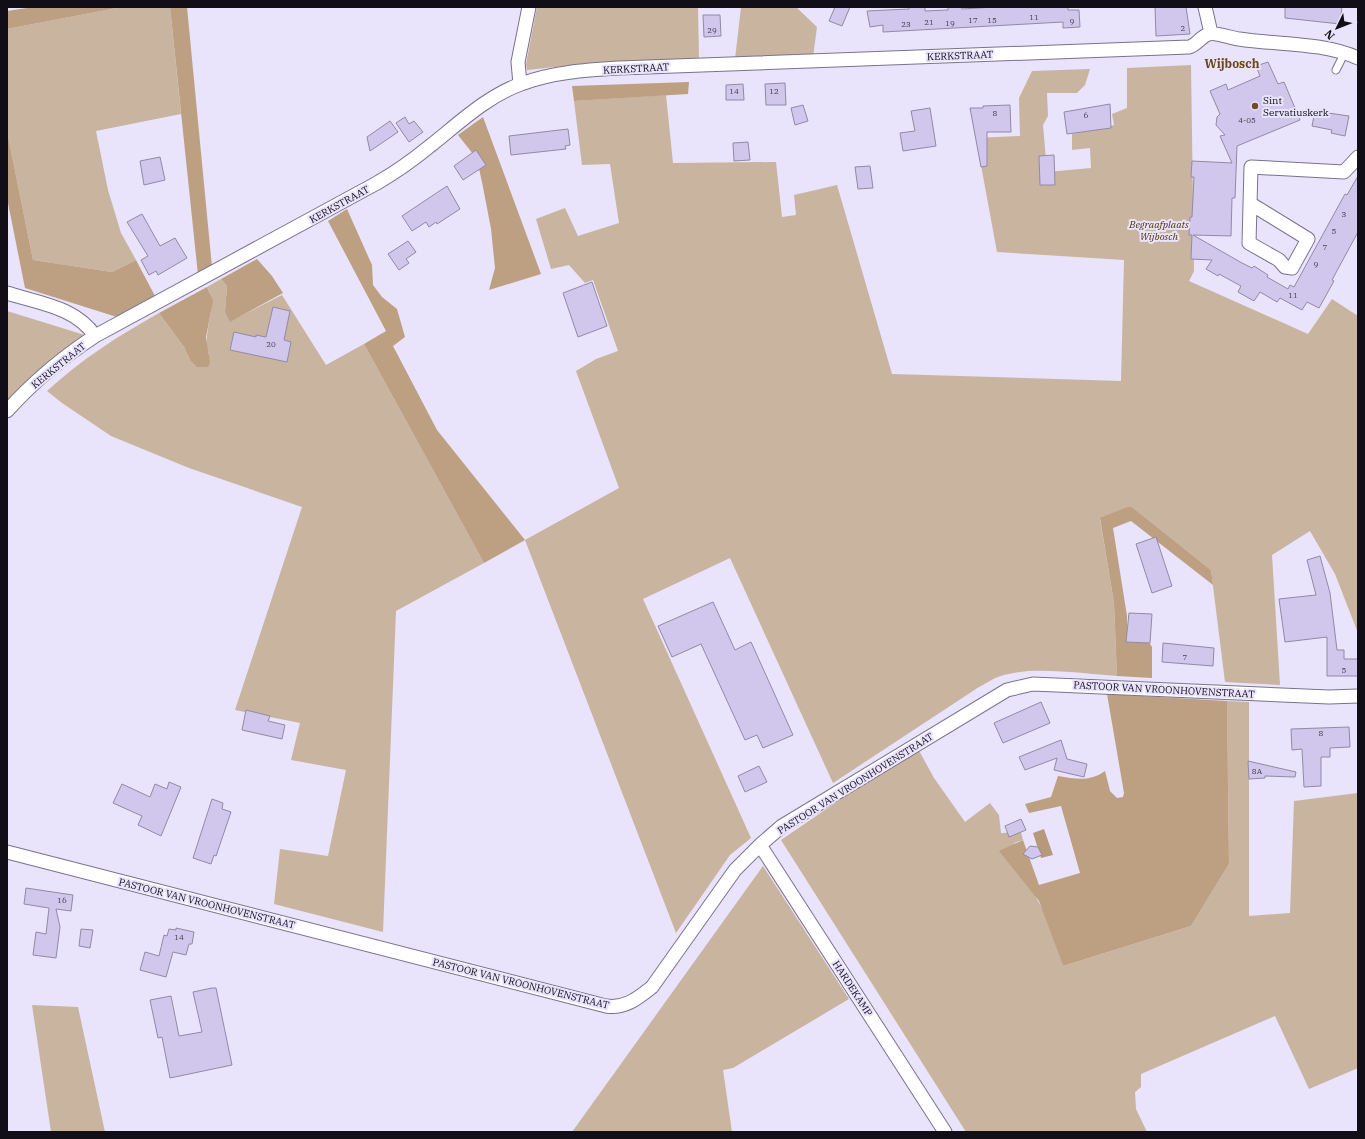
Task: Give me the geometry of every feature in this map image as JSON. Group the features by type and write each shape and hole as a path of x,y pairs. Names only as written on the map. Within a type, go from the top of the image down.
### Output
{"street":[{"path":"520,84 518,62 529,7"},
{"path":"1205,7 1211,34 1228,38 1345,52 1358,58"},
{"name":"KERKSTRAAT","path":"7,411 44,374 67,355 95,336 387,177 416,157 482,106 520,84 580,71 620,68 1188,47 1211,34"},
{"path":"1251,204 1308,239 1292,268 1285,267 1279,260 1249,243 1251,167 1344,172 1358,157"},
{"path":"7,293 73,315 87,325 95,336"},
{"name":"PASTOOR VAN VROONHOVENSTRAAT","path":"7,852 613,1007 621,1006 636,1000 652,987 735,870 782,826 1007,690 1033,684 1330,697 1358,696"},
{"name":"HARDEKAMP","path":"760,845 945,1132"}],"lane":[{"path":"1336,70 1345,52"}],"green space":[{"path":"122,7 170,7 181,114 96,131 108,190 121,233 136,260 112,272 33,260 7,131 7,29"},
{"path":"537,7 698,7 699,60 574,65 527,70 526,64"},
{"path":"741,7 796,7 817,27 813,57 735,59"},
{"name":"Begraafplaats Wijbosch","path":"1191,65 1194,271 1189,281 1308,334 1332,299 1358,316 1358,633 1335,574 1310,531 1272,555 1280,685 1225,682 1211,570 1132,507 1127,507 1100,519 1114,603 1117,676 1075,672 1030,671 1016,672 1001,676 979,687 833,783 730,558 643,599 751,838 730,855 676,933 525,540 619,488 576,371 596,359 618,351 593,280 585,283 569,265 551,269 536,219 565,208 578,236 619,223 610,164 582,165 574,101 666,95 673,163 776,162 782,217 796,215 794,195 837,185 892,374 1121,381 1124,260 997,252 976,138 1020,136 1019,98 1032,71 1090,69 1085,85 1077,93 1047,93 1048,116 1043,125 1047,172 1091,168 1090,148 1072,150 1072,134 1114,125 1112,114 1127,108 1127,68"},
{"path":"221,279 227,286 225,312 231,321 282,295 326,365 364,344 484,563 396,611 383,932 274,904 280,849 328,856 346,770 291,760 300,723 235,710 302,507 189,468 111,436 47,391 60,379 101,349 129,330 159,313 184,347 190,360 209,354 207,337 211,303 207,287"},
{"path":"7,311 88,336 7,404"},
{"path":"1227,701 1249,702 1249,916 1290,913 1294,801 1358,793 1358,1068 1309,1089 1275,1016 1141,1074 1141,1087 1135,1092 1136,1109 1147,1132 966,1132 781,840 917,747 934,778 965,822 990,803 999,815 1001,833 1021,832 1023,840 1014,843 1032,890 1043,910 1063,966 1191,926 1229,864"},
{"path":"763,866 849,999 733,1068 723,1070 732,1132 572,1132"},
{"path":"32,1005 78,1007 105,1132 51,1132"}],"shaded area":[{"path":"34,7 122,7 7,29 7,11"},
{"path":"170,7 187,7 212,267 198,275"},
{"path":"689,82 688,94 574,101 572,86"},
{"path":"483,117 541,274 489,290 495,268 491,229 483,187 477,159 458,135"},
{"path":"7,131 33,260 112,272 136,260 156,298 120,318 25,288 7,198"},
{"path":"347,209 372,265 373,285 382,297 397,309 405,337 393,346 437,430 525,540 484,563 364,344 386,331 328,221"},
{"path":"257,259 272,276 283,293 230,322 225,312 227,286 221,279"},
{"path":"207,287 213,301 206,337 210,362 208,367 197,367 190,360 184,347 159,313"},
{"path":"1127,507 1132,507 1211,570 1213,585 1131,521 1113,528 1127,616 1127,640 1148,640 1152,647 1152,678 1117,676 1114,603 1100,518"},
{"path":"1107,694 1227,701 1229,864 1191,926 1063,966 1039,901 999,851 1023,840 1039,885 1080,873 1061,806 1029,813 1025,804 1051,797 1058,776 1083,779 1094,777 1105,771 1110,791 1117,798 1123,797 1124,793"},
{"path":"1044,829 1053,855 1041,858 1033,833"}],"building":[{"path":"835,7 850,7 842,26 829,21"},
{"path":"909,7 925,7 925,11 948,10 948,7 961,7 962,9 995,7 1068,7 1068,10 1079,10 1080,27 1063,28 1063,22 883,32 883,25 870,27 867,11 909,9"},
{"path":"1155,7 1186,7 1190,34 1156,36"},
{"path":"1285,7 1342,7 1340,24 1285,18"},
{"path":"703,15 720,15 721,36 704,37"},
{"path":"1268,62 1278,84 1284,82 1300,120 1237,146 1235,198 1232,198 1231,236 1193,235 1242,263 1252,268 1254,266 1268,275 1267,277 1288,289 1290,285 1294,287 1345,194 1347,195 1358,176 1358,232 1332,280 1334,281 1319,308 1307,302 1302,310 1280,298 1277,302 1260,292 1254,301 1238,292 1241,286 1206,269 1212,260 1191,259 1192,235 1189,235 1190,217 1192,217 1194,177 1191,177 1192,161 1232,163 1220,136 1225,135 1216,125 1217,117 1220,114 1210,91 1226,84 1228,90 1260,76 1256,66"},
{"path":"785,83 786,105 766,105 765,84"},
{"path":"743,84 744,100 726,100 726,85"},
{"path":"1110,104 1111,128 1067,134 1064,112"},
{"path":"803,105 808,121 795,125 791,108"},
{"path":"1010,105 1011,132 987,132 987,166 981,167 970,108"},
{"path":"930,108 936,146 903,151 900,133 915,131 911,111"},
{"path":"1315,111 1349,116 1345,136 1331,133 1332,130 1312,126"},
{"path":"405,117 409,124 414,121 423,132 409,142 396,123"},
{"path":"390,121 398,132 370,151 367,137"},
{"path":"568,129 570,145 565,146 566,149 511,155 509,136"},
{"path":"748,142 750,160 734,161 733,143"},
{"path":"476,150 486,165 463,180 454,166"},
{"path":"1054,155 1055,185 1040,185 1039,156"},
{"path":"160,157 165,180 144,185 140,161"},
{"path":"870,166 873,188 858,189 855,167"},
{"path":"447,186 460,209 437,224 436,222 429,227 426,222 412,231 402,216"},
{"path":"142,214 160,246 175,238 187,258 158,275 156,271 149,275 141,260 148,256 127,222"},
{"path":"408,241 416,252 406,259 409,263 399,270 388,254"},
{"path":"592,282 607,326 578,337 563,293"},
{"path":"273,307 290,311 284,340 291,342 287,362 230,350 234,332 256,337 256,335 266,337"},
{"path":"1156,537 1172,586 1152,593 1136,544"},
{"path":"1320,556 1330,593 1337,650 1344,650 1344,659 1358,659 1358,676 1327,676 1327,637 1285,642 1279,599 1316,595 1307,560"},
{"path":"713,602 735,650 751,642 793,735 763,748 757,735 745,740 701,644 672,657 658,626"},
{"path":"1129,613 1152,614 1150,643 1126,642"},
{"path":"1163,643 1214,648 1213,666 1162,662"},
{"path":"1041,702 1050,723 1003,743 994,723"},
{"path":"246,710 270,716 268,721 285,725 282,739 242,730"},
{"path":"1349,727 1350,747 1330,748 1330,757 1321,757 1321,786 1304,787 1302,749 1292,750 1291,729"},
{"path":"1061,740 1067,759 1087,764 1084,777 1054,770 1057,758 1025,770 1019,757"},
{"path":"1248,761 1296,772 1295,777 1265,776 1265,778 1249,779"},
{"path":"759,766 767,782 745,792 738,776"},
{"path":"169,782 181,787 161,836 138,825 142,816 113,803 122,784 150,797 155,784 167,789"},
{"path":"212,799 223,803 222,809 231,812 216,856 214,855 211,864 193,858"},
{"path":"1021,819 1026,830 1009,837 1005,826"},
{"path":"1030,846 1038,847 1042,855 1032,859 1023,854"},
{"path":"26,888 73,895 71,911 56,909 60,927 56,958 33,955 36,932 46,934 49,908 24,904"},
{"path":"176,928 194,932 192,944 189,944 186,955 173,952 166,977 140,970 145,952 159,956 164,935 167,936 169,929 176,930"},
{"path":"81,929 93,930 90,948 79,946"},
{"path":"216,988 232,1065 170,1078 162,1037 158,1038 150,1000 171,996 179,1036 202,1032 193,992"}],"place":[{"name":"Sint Servatiuskerk","path":"1255,106"}],"district":[{"name":"Wijbosch","path":"1232,64"}]}
